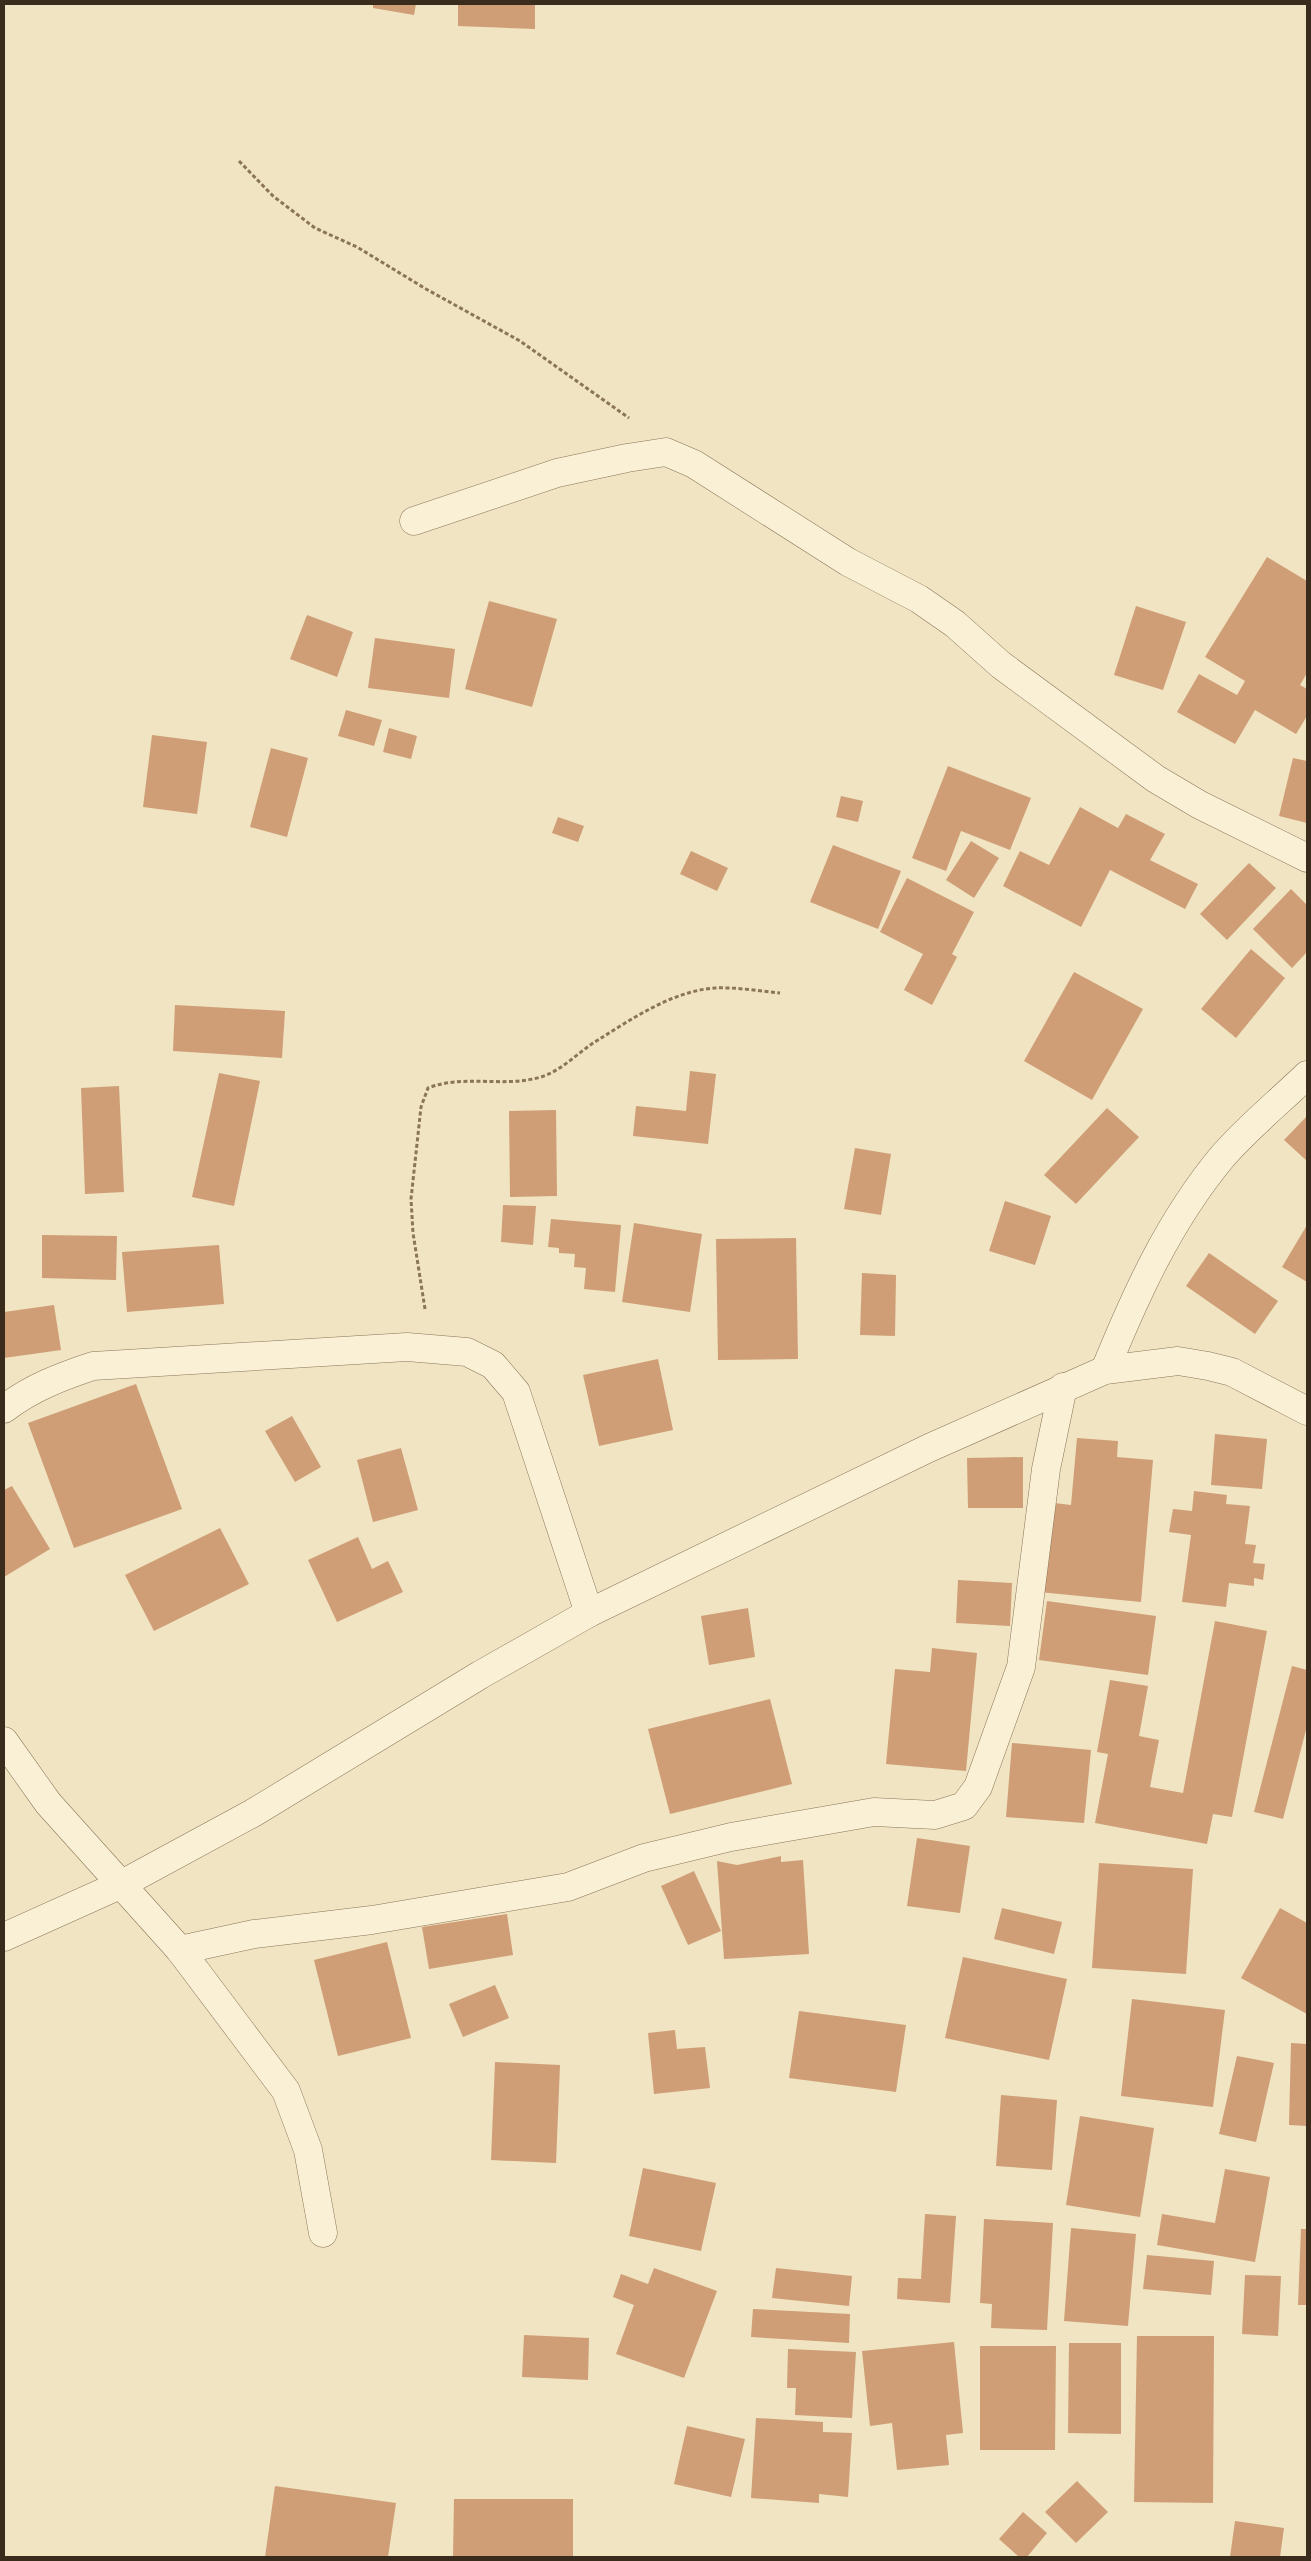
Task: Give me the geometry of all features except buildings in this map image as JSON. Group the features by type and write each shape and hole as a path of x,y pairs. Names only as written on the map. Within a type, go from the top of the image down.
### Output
{"street":[{"path":"414,521 557,473 666,452 694,464 848,562 919,598 955,624 1001,665 1156,779 1200,805 1307,858"},
{"path":"1105,1370 1155,1255 1187,1204 1223,1156 1307,1075"},
{"path":"4,1409 21,1396 46,1382 93,1366 407,1347 467,1352 493,1365 516,1392 588,1613"},
{"path":"4,1937 122,1884 253,1813 480,1675 588,1613 928,1448 1105,1370 1178,1361 1208,1366 1232,1372 1307,1411"},
{"path":"180,1950 254,1934 372,1920 568,1887 644,1858 730,1837 874,1812 936,1815 964,1806 978,1787 1021,1666 1046,1469 1063,1388"},
{"path":"4,1741 48,1803 180,1950 286,2091 308,2150 323,2233"}],"path":[{"path":"239,160 274,196 315,228 357,247 426,289 520,342 637,424 666,452"},
{"path":"432,1349 413,1233 411,1199 420,1108 428,1088 446,1082 525,1081 555,1072 596,1041 673,997 715,988 780,992"}]}
